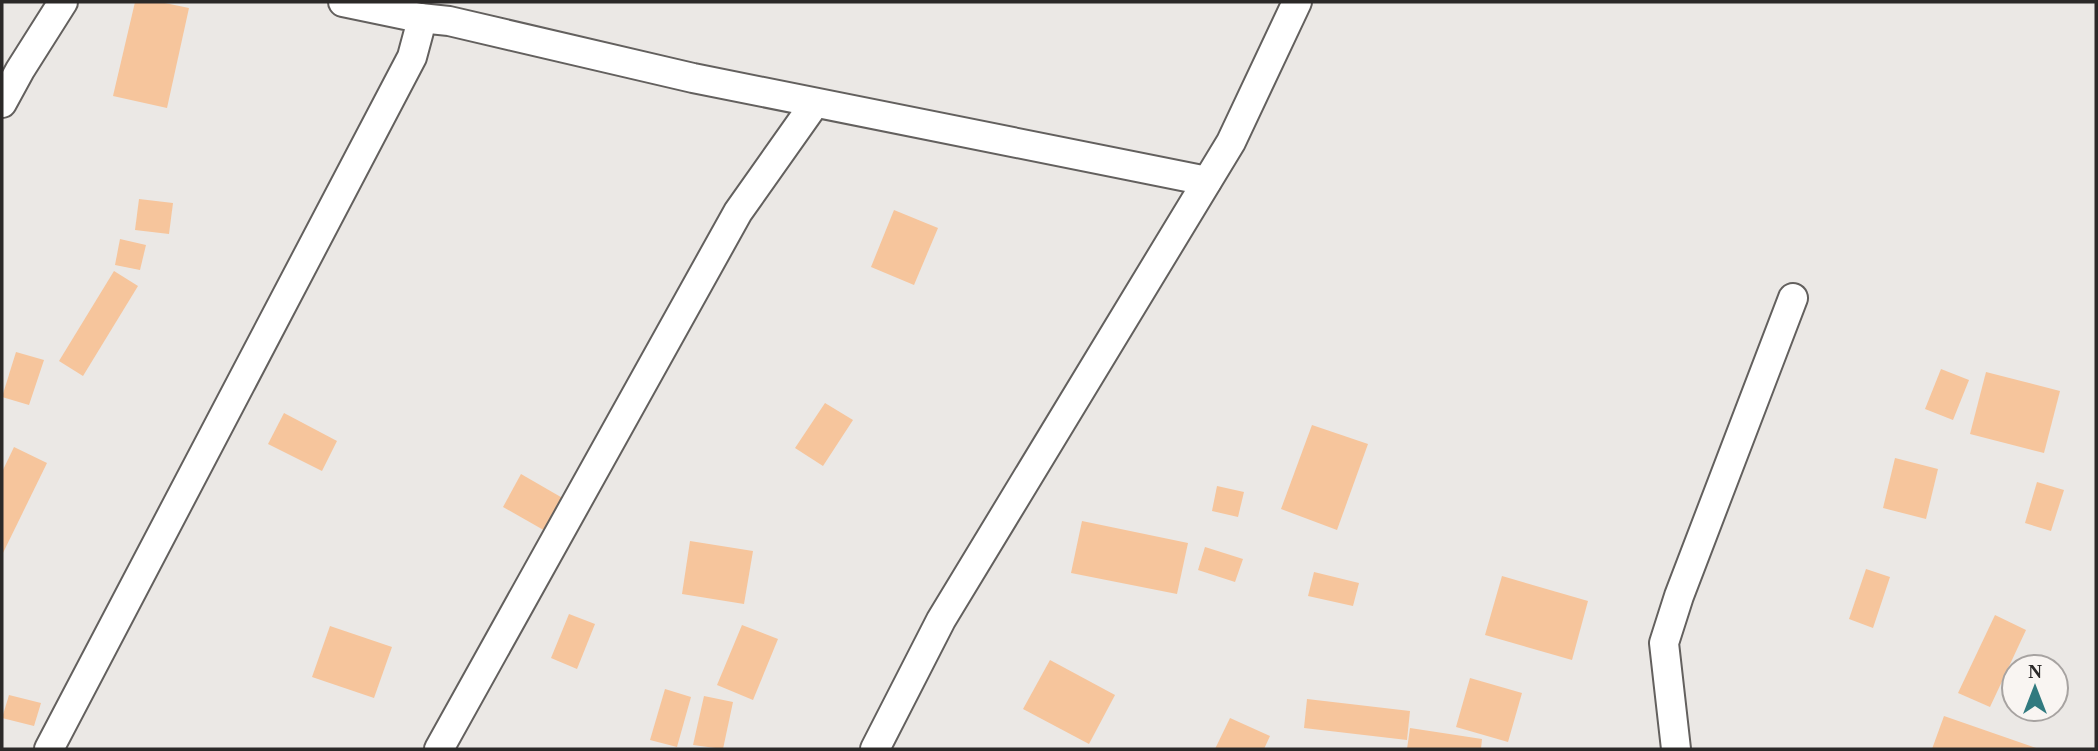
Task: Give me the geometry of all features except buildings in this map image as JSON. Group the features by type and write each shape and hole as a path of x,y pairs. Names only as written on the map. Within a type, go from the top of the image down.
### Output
{"street":[{"path":"2,103 20,69 63,2"},
{"path":"344,2 420,18 449,21 693,78 1207,181"},
{"path":"875,749 941,620 1231,142 1297,2"},
{"path":"49,749 412,57 420,18"},
{"path":"439,749 738,212 815,103"},
{"path":"1676,749 1664,643 1679,596 1793,298"}]}
